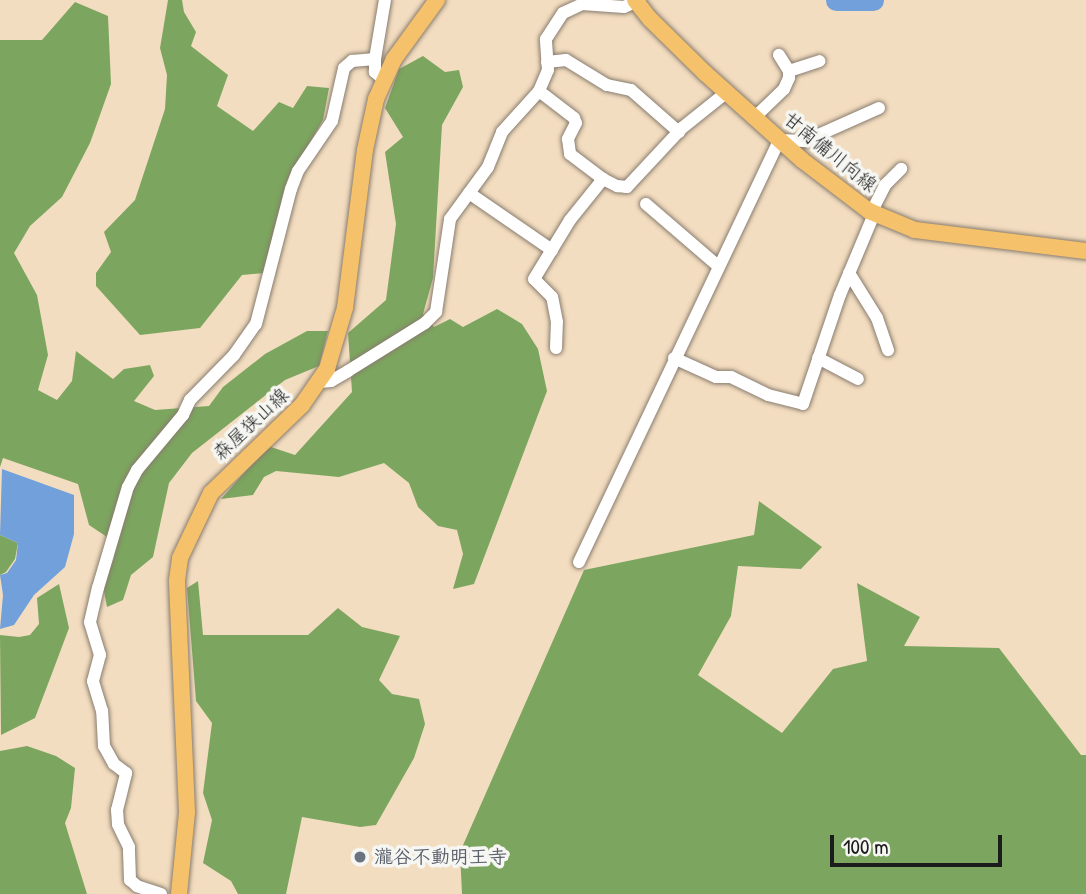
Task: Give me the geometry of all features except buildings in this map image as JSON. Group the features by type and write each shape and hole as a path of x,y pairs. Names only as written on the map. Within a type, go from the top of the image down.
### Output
{"main road":[{"name":"森屋狭山線","path":"179,894 187,812 177,580 180,558 211,493 302,405 320,382 332,356 345,308 367,141 383,79 411,32 437,0"},
{"name":"甘南備川向線","path":"637,0 650,19 779,140 832,186 874,214 915,230 1086,251"}],"street":[{"path":"383,79 375,72 375,59 385,0"},
{"path":"320,382 331,381 348,371 425,323 436,312 447,229 454,211 488,167 502,132 539,91 548,70 546,40 552,27 571,8 593,4 624,7 637,0"},
{"path":"755,117 784,89 789,71 779,55"},
{"path":"161,894 137,886 130,880 129,847 118,824 117,810 126,774 114,764 104,746 102,711 93,681 100,655 100,646 90,622 97,588 122,505 137,470 183,415 190,400 234,355 256,324 291,189 298,171 332,121 344,68 352,61 375,59"},
{"path":"547,62 566,60 607,85 631,90 679,132"},
{"path":"789,71 819,61"},
{"path":"539,91 574,118 576,123 568,138 570,154 603,179 626,187 679,132 727,92"},
{"path":"579,562 779,140 806,141 878,108"},
{"path":"674,358 716,377 732,377 768,395 803,404 849,273 874,214 874,207 885,185 901,169"},
{"path":"556,348 557,322 552,297 534,279 603,179"},
{"path":"469,193 552,250"},
{"path":"646,204 718,266"},
{"path":"849,273 877,318 888,350"},
{"path":"818,358 858,379"}],"green space":[{"path":"168,0 182,0 184,12 196,32 191,46 228,75 217,106 253,131 279,102 293,108 307,86 329,88 323,120 288,180 264,273 242,275 200,328 140,335 96,286 96,273 111,252 104,232 135,200 165,109 167,75 160,48"},
{"path":"75,2 108,16 111,84 90,143 62,197 30,226 14,253 37,295 48,355 38,390 57,400 72,381 76,351 113,379 124,369 150,365 154,376 134,401 155,410 209,406 223,387 265,354 307,331 328,331 319,366 285,380 192,453 169,483 153,557 131,575 123,600 107,607 103,586 114,558 107,537 89,525 78,484 3,458 0,467 0,40 42,40"},
{"path":"423,56 445,72 459,70 463,87 442,125 433,278 423,314 434,327 450,319 463,327 497,309 522,324 538,349 547,391 474,584 453,589 463,554 457,530 438,526 418,507 409,483 384,463 339,477 276,471 264,477 253,495 221,499 268,446 295,455 352,392 348,333 386,300 396,224 385,152 403,137 385,108 399,69"},
{"path":"759,501 822,547 801,569 738,566 731,616 698,675 782,733 833,669 867,661 857,583 920,617 904,646 999,648 1081,755 1086,755 1086,894 462,894 460,852 584,570 754,535"},
{"path":"0,535 18,543 15,559 6,572 0,575"},
{"path":"198,581 203,635 308,635 338,608 362,627 400,636 379,680 392,694 419,699 425,724 414,758 376,825 360,827 302,817 286,894 238,894 231,881 203,863 212,820 203,793 212,723 196,701 187,588"},
{"path":"59,584 69,628 35,718 1,735 0,635 30,635 39,624 37,598"},
{"path":"27,746 56,756 75,768 71,808 65,823 87,894 0,894 0,751"}],"water":[{"path":"2,469 74,495 74,534 65,567 34,595 14,625 0,629 3,595 0,575 7,573 16,560 18,543 0,535"}],"waterway":[{"path":"836,0 873,0"}],"place":[{"name":"瀧谷不動明王寺","path":"360,857"}]}
